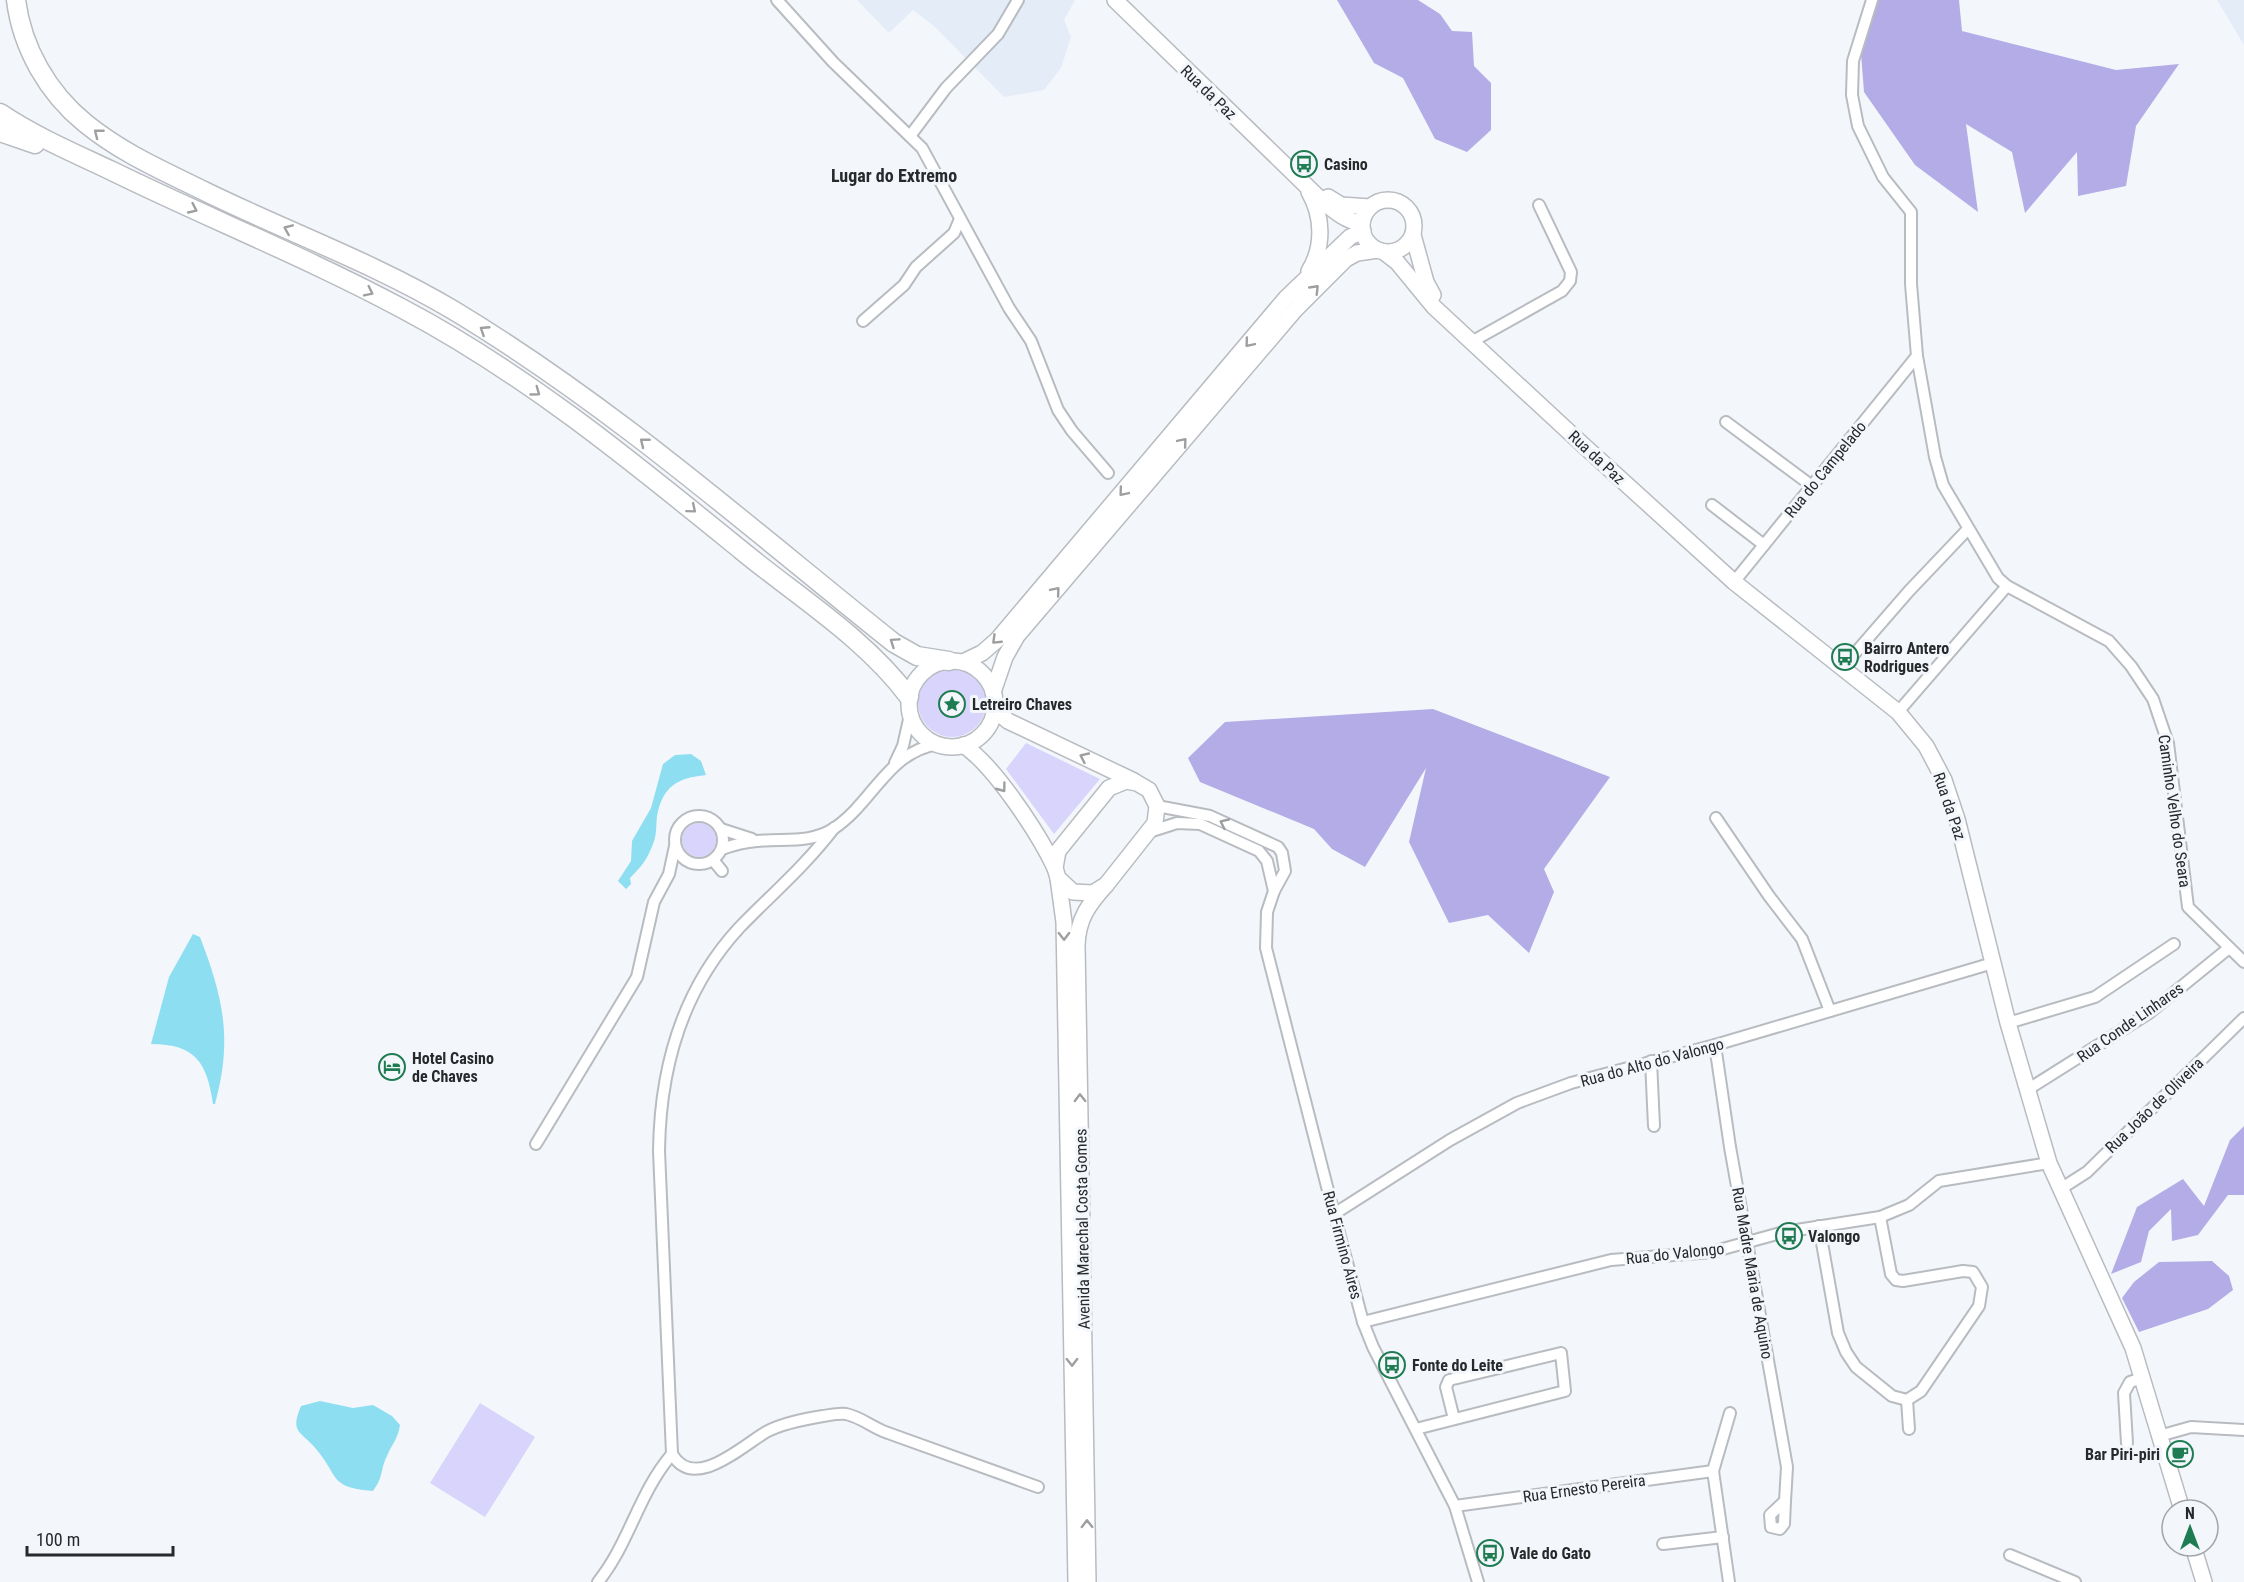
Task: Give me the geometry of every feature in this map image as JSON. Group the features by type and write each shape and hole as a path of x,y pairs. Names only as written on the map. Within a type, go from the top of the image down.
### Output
{"highway":[{"path":"16,0 32,57 59,99 113,145 143,163 223,201 342,251 453,310 537,364 621,423 894,643 917,656 956,662"},
{"path":"0,102 76,142 207,198 223,201"},
{"path":"0,113 140,184 405,310 530,387 679,499 806,601 890,671 909,697"},
{"path":"0,132 140,184"}],"main road":[{"name":"Rua da Paz","path":"1115,0 1305,184"},
{"path":"1305,184 1341,205 1370,207 1383,200 1405,205 1413,217 1413,235 1426,282 1452,321"},
{"path":"1305,184 1335,212 1363,227 1371,245 1397,262 1434,307 1452,321"},
{"path":"1299,286 1314,263 1320,232 1316,204 1305,184"},
{"path":"1370,207 1363,227 1299,286 997,640 982,653 926,669 915,681 909,697 910,715 919,732 938,744 963,745 981,736 988,727 1005,657 1017,636 1295,310 1346,259 1357,253 1401,249 1413,235"},
{"name":"Rua da Paz","path":"1452,321 1734,582 1898,712 1926,746 1944,780 1957,819 2008,1023 2049,1163 2120,1314 2178,1498"},
{"path":"956,662 978,670 987,679 1000,714 1008,721 1149,790 1157,806 1155,823 1149,832"},
{"path":"963,745 981,760 1034,830 1056,873 1073,892 1083,894 1098,891 1106,885"},
{"path":"1056,873 1058,851 1108,788 1118,783 1137,783"},
{"name":"Avenida Marechal Costa Gomes","path":"1088,1582 1077,945 1086,907 1149,832"},
{"name":"Avenida Marechal Costa Gomes","path":"1056,873 1064,922 1076,1582"},
{"path":"2197,1558 2204,1582"}],"street":[{"path":"777,0 833,62 922,148 1009,308 1031,341 1058,410 1072,431 1108,473"},
{"path":"910,135 946,88 998,34 1018,0"},
{"name":"Caminho Velho do Seara","path":"1872,0 1853,61 1852,95 1858,126 1874,161 1911,213 1911,284 1917,356 1935,457 1943,485 1998,578 2007,586 2109,641 2131,666 2153,699 2168,743 2188,907 2244,962"},
{"path":"1473,340 1562,291 1570,281 1571,272 1539,205"},
{"path":"863,321 904,285 916,267 954,233 960,219"},
{"name":"Rua do Campelado","path":"1734,582 1917,356"},
{"path":"1726,422 1812,486"},
{"path":"1713,505 1764,545"},
{"path":"1843,667 1909,591 1968,529"},
{"path":"1898,712 2007,586"},
{"path":"893,766 903,746 910,715"},
{"path":"938,744 912,751 893,766 834,828 818,849 738,930 686,1007 664,1076 659,1151 672,1454 677,1462 686,1467 712,1465 740,1450 767,1431 795,1422 844,1414 856,1417 881,1431 1038,1487"},
{"name":"Rua Firmino Aires","path":"1157,806 1210,816 1278,847 1282,853 1285,871 1274,891 1268,912 1266,948 1363,1322 1373,1347 1455,1506 1478,1582"},
{"path":"536,1144 637,977 654,902 669,874 677,829 688,818 701,816 709,818 721,829 759,840"},
{"path":"1716,818 1769,896 1802,939 1830,1011"},
{"path":"1149,832 1177,823 1200,824 1259,851 1267,861 1274,891"},
{"path":"722,849 759,840 797,840 815,837 834,828"},
{"path":"669,874 713,860 722,849 724,841 721,829"},
{"path":"675,846 684,859 697,864"},
{"path":"713,860 722,871"},
{"path":"2008,1023 2095,997 2174,944"},
{"name":"Rua Conde Linhares","path":"2027,1090 2149,1013 2229,948"},
{"name":"Rua do Alto do Valongo","path":"1334,1214 1450,1140 1517,1103 1571,1083 1715,1045 1993,963"},
{"name":"Rua João de Oliveira","path":"2062,1188 2087,1172 2244,1018"},
{"name":"Rua Madre Maria de Aquino","path":"1715,1045 1730,1147 1787,1467 1785,1501"},
{"path":"1651,1061 1654,1126"},
{"name":"Rua do Valongo","path":"1363,1322 1611,1260 1712,1252 1749,1244 1784,1232 1880,1217 1909,1205 1939,1181 2049,1163"},
{"path":"1820,1226 1838,1333 1846,1352 1856,1366 1892,1396 1907,1400 1921,1391 1979,1306 1982,1287 1973,1272 1963,1271 1903,1281 1896,1280 1891,1274 1880,1217"},
{"path":"1416,1429 1565,1391 1561,1353 1449,1380 1446,1387 1454,1419"},
{"path":"2127,1443 2124,1393 2130,1382 2142,1378"},
{"path":"1907,1400 1909,1428"},
{"path":"1729,1582 1713,1471 1730,1413"},
{"path":"2159,1436 2191,1427 2244,1430"},
{"path":"598,1582 622,1543 655,1474 672,1454"},
{"name":"Rua Ernesto Pereira","path":"1455,1506 1713,1471"},
{"path":"1663,1544 1723,1537"},
{"path":"2010,1555 2075,1582"}],"shaded area":[{"path":"857,0 1075,0 1064,20 1071,37 1061,68 1044,90 1004,97 935,27 913,10 889,33"},
{"path":"1337,0 1418,0 1440,14 1452,31 1472,32 1474,66 1491,83 1491,130 1467,152 1435,139 1403,78 1374,63"},
{"path":"1876,0 1959,0 1962,31 2116,70 2179,64 2136,126 2126,186 2078,196 2077,152 2025,213 2012,152 1966,124 1978,212 1915,165 1864,92 1859,28"},
{"path":"2217,0 2244,0 2244,45 2219,3"},
{"path":"945,669 959,669 971,674 981,684 986,703 981,722 971,732 959,737 945,737 933,732 923,722 918,710 918,696 923,684 933,674"},
{"path":"1433,709 1610,777 1544,869 1554,892 1529,953 1488,915 1449,923 1409,842 1426,768 1365,867 1332,849 1314,829 1200,782 1188,758 1225,722"},
{"path":"1026,743 1100,779 1054,834 1006,769"},
{"path":"699,823 711,828 716,840 711,852 699,857 687,852 682,840 687,828"},
{"path":"2244,1126 2244,1195 2228,1195 2198,1235 2172,1241 2171,1209 2149,1231 2141,1262 2111,1274 2137,1207 2183,1179 2204,1206 2230,1140"},
{"path":"2212,1261 2229,1276 2233,1290 2208,1309 2139,1332 2122,1298 2134,1282 2159,1262"},
{"path":"480,1403 535,1437 485,1517 430,1483"}],"water":[{"path":"691,754 701,761 706,775 679,781 667,791 657,816 651,850 630,878 631,884 626,889 618,881 631,861 632,841 651,808 663,764 675,755"},
{"path":"193,934 200,937 208,959 220,999 223,1019 223,1059 215,1104 213,1104 203,1067 197,1059 189,1052 179,1048 151,1044 169,977"},
{"path":"320,1401 353,1408 373,1405 392,1416 400,1425 373,1491 348,1487 337,1479 316,1449 299,1431 296,1422 301,1406"}],"place":[{"name":"Casino","path":"1304,164"},
{"name":"Bairro Antero Rodrigues","path":"1845,657"},
{"name":"Letreiro Chaves","path":"952,704"},
{"name":"Hotel Casino de Chaves","path":"392,1067"},
{"name":"Valongo","path":"1789,1236"},
{"name":"Fonte do Leite","path":"1392,1365"},
{"name":"Bar Piri-piri","path":"2180,1454"},
{"name":"Vale do Gato","path":"1490,1553"}],"district":[{"name":"Lugar do Extremo","path":"894,176"}]}
